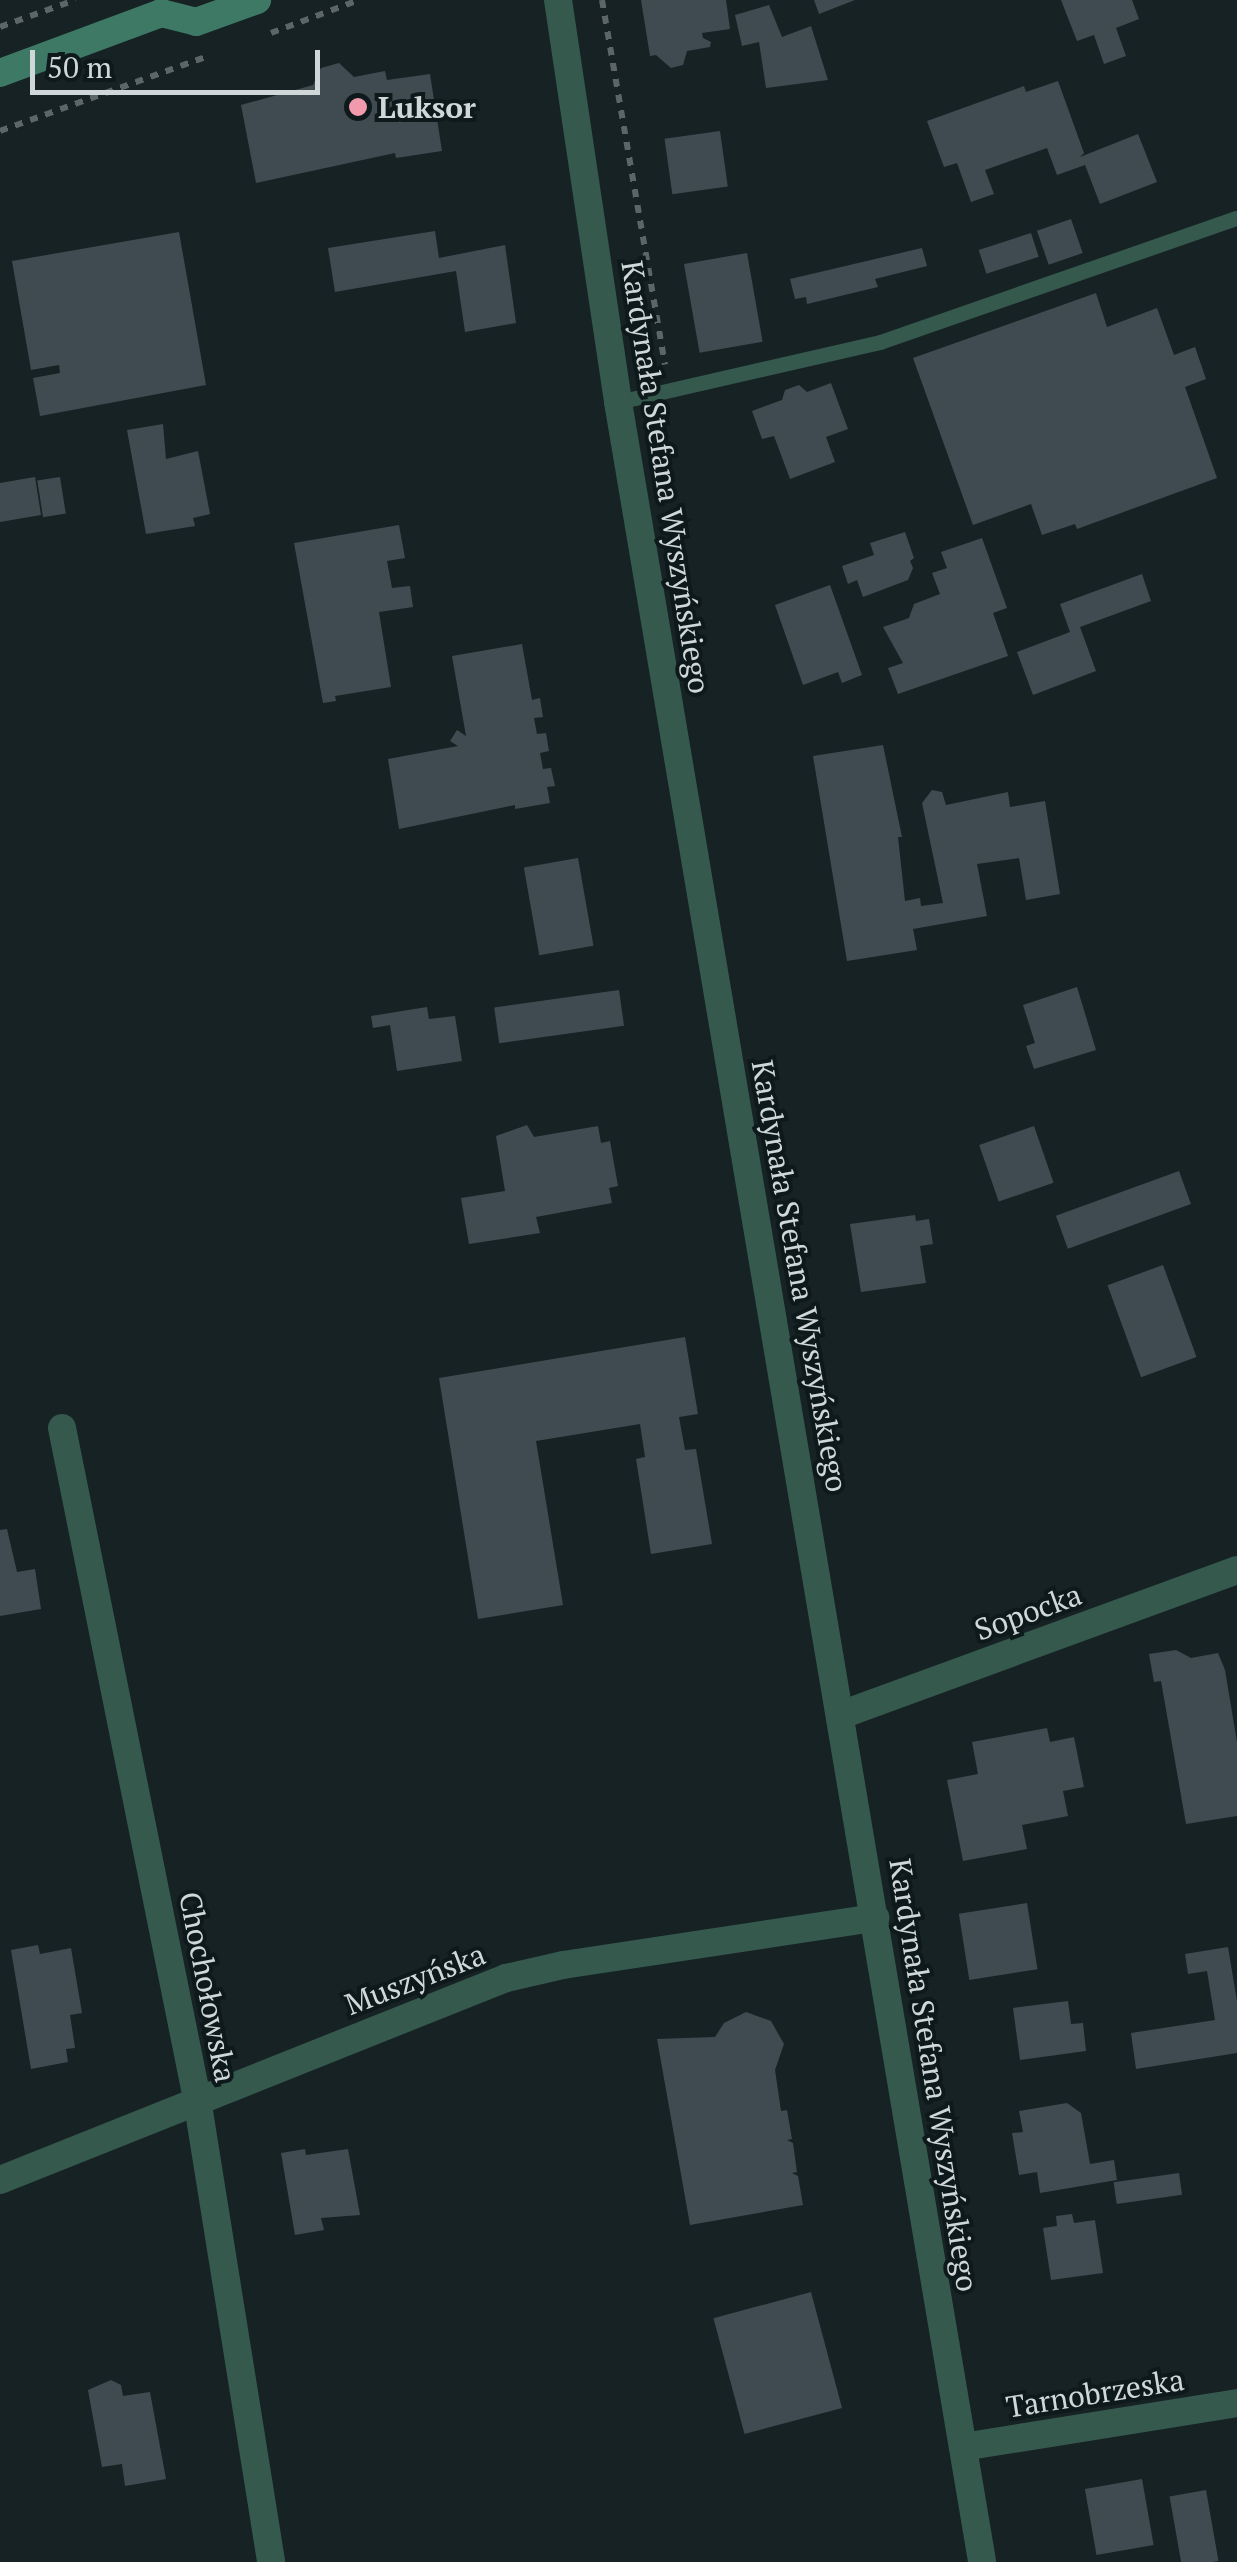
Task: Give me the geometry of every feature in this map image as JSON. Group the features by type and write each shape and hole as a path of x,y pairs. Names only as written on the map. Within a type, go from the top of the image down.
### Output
{"main road":[{"path":"0,73 165,6 196,22 257,0"}],"street":[{"name":"Kardynała Stefana Wyszyńskiego","path":"558,0 618,402 982,2562"},
{"name":"Chochołowska","path":"62,1428 197,2099 271,2562"},
{"name":"Sopocka","path":"841,1715 1237,1570"},
{"name":"Muszyńska","path":"0,2180 506,1978 563,1965 876,1918"},
{"name":"Tarnobrzeska","path":"963,2447 1237,2403"}],"lane":[{"path":"618,402 880,342 1236,216"}],"path":[{"path":"0,27 75,0"},
{"path":"266,35 359,0"},
{"path":"602,0 669,391"},
{"path":"0,131 211,55"}],"building":[{"path":"641,0 726,0 730,29 702,33 711,42 710,47 687,51 683,65 671,68 656,55 650,56"},
{"path":"814,0 855,0 819,14"},
{"path":"1061,0 1132,0 1139,19 1116,28 1126,56 1104,64 1094,35 1077,41"},
{"path":"769,5 782,37 811,26 828,80 766,88 759,42 742,46 735,15"},
{"path":"339,63 354,77 385,71 387,80 430,74 442,151 396,158 395,153 256,183 241,105 313,85 321,68"},
{"path":"1058,81 1084,153 1080,157 1138,134 1157,182 1100,204 1085,165 1057,175 1047,148 985,170 994,194 971,202 957,163 944,167 927,121 1024,86 1026,92"},
{"path":"720,131 728,186 672,194 665,139"},
{"path":"1071,219 1083,253 1049,265 1037,231"},
{"path":"435,231 439,258 505,245 516,323 465,332 456,271 335,292 328,248"},
{"path":"179,232 206,385 40,416 33,378 60,373 59,365 31,370 12,261"},
{"path":"1031,233 1039,257 986,274 979,250"},
{"path":"922,248 927,266 875,279 878,287 807,304 806,297 795,299 790,279"},
{"path":"747,253 763,342 700,353 684,264"},
{"path":"1096,293 1107,327 1157,308 1174,355 1195,347 1206,379 1185,387 1217,478 1077,529 1075,524 1042,535 1031,504 973,525 913,358"},
{"path":"831,383 848,429 826,437 835,462 790,479 774,436 762,439 752,411 782,400 785,390 799,385 807,392"},
{"path":"163,424 166,459 198,451 210,514 193,518 195,526 146,534 127,430"},
{"path":"35,477 41,515 0,522 0,483"},
{"path":"60,477 66,514 43,517 37,481"},
{"path":"399,525 405,558 387,561 392,588 410,586 413,607 379,612 391,687 335,696 336,701 323,703 294,543"},
{"path":"905,532 914,558 910,561 913,568 908,580 863,597 857,580 848,584 842,566 874,555 870,543"},
{"path":"982,538 1007,608 993,613 1008,656 898,694 888,668 903,663 883,627 909,618 914,604 940,594 932,573 947,568 941,552"},
{"path":"1142,574 1151,601 1080,627 1096,671 1033,695 1017,652 1070,632 1060,604"},
{"path":"830,585 862,675 842,683 838,672 803,685 775,605"},
{"path":"522,644 532,700 540,698 543,717 534,718 537,734 546,733 549,751 540,753 543,769 551,768 555,786 547,787 550,803 515,809 515,805 399,829 388,759 458,746 450,741 457,730 466,736 452,656"},
{"path":"883,745 902,837 898,837 905,901 920,898 921,906 943,903 922,803 932,790 942,792 946,805 1008,792 1010,807 1045,801 1060,894 1026,900 1019,858 977,864 987,916 913,929 917,950 847,961 813,756"},
{"path":"578,858 593,946 539,955 524,868"},
{"path":"1077,987 1096,1050 1034,1069 1026,1046 1035,1043 1023,1005"},
{"path":"619,990 624,1026 499,1043 494,1008"},
{"path":"427,1007 429,1019 455,1016 462,1061 397,1071 390,1025 373,1028 371,1016"},
{"path":"527,1125 534,1137 598,1126 601,1143 610,1141 618,1186 609,1188 612,1203 536,1217 540,1233 469,1244 461,1198 505,1191 496,1136"},
{"path":"1034,1126 1054,1183 999,1202 979,1145"},
{"path":"1179,1171 1191,1204 1068,1249 1056,1216"},
{"path":"915,1215 916,1221 929,1219 933,1244 920,1246 926,1283 861,1292 850,1224"},
{"path":"1163,1265 1197,1357 1141,1377 1108,1285"},
{"path":"685,1337 698,1414 679,1417 685,1450 696,1449 712,1544 651,1554 636,1459 645,1457 640,1424 536,1441 563,1605 478,1619 439,1378"},
{"path":"7,1529 17,1572 35,1569 41,1609 0,1616 0,1530"},
{"path":"1176,1650 1191,1658 1218,1653 1225,1670 1237,1742 1237,1816 1186,1824 1161,1681 1154,1682 1149,1654"},
{"path":"1047,1728 1050,1742 1074,1737 1084,1787 1063,1791 1068,1816 1022,1825 1027,1849 963,1861 947,1780 978,1774 972,1742"},
{"path":"1027,1903 1037,1969 969,1980 959,1914"},
{"path":"38,1945 40,1954 71,1948 82,2013 70,2015 75,2048 66,2049 68,2062 31,2069 11,1950"},
{"path":"1228,1947 1237,2001 1237,2053 1136,2069 1131,2033 1215,2020 1207,1971 1188,1974 1185,1954"},
{"path":"1068,2001 1071,2024 1083,2023 1086,2051 1020,2060 1013,2008"},
{"path":"746,2012 771,2021 784,2044 775,2070 781,2111 787,2110 792,2139 787,2140 793,2143 797,2172 792,2173 798,2176 803,2205 690,2225 657,2039 715,2037 724,2023"},
{"path":"1067,2103 1081,2113 1090,2164 1114,2160 1117,2180 1040,2193 1037,2172 1019,2175 1012,2133 1023,2132 1019,2111"},
{"path":"305,2149 306,2155 348,2149 360,2215 321,2218 324,2230 295,2235 281,2153"},
{"path":"1179,2173 1182,2195 1117,2204 1114,2182"},
{"path":"1072,2214 1074,2223 1095,2220 1103,2273 1051,2280 1043,2228 1057,2226 1056,2216"},
{"path":"811,2292 842,2408 744,2434 713,2318"},
{"path":"111,2380 121,2385 123,2396 150,2392 166,2479 125,2486 122,2464 102,2467 88,2390"},
{"path":"1142,2479 1154,2545 1097,2555 1085,2489"},
{"path":"1206,2490 1219,2561 1181,2562 1170,2496"}],"place":[{"name":"Luksor","path":"358,107"}]}
